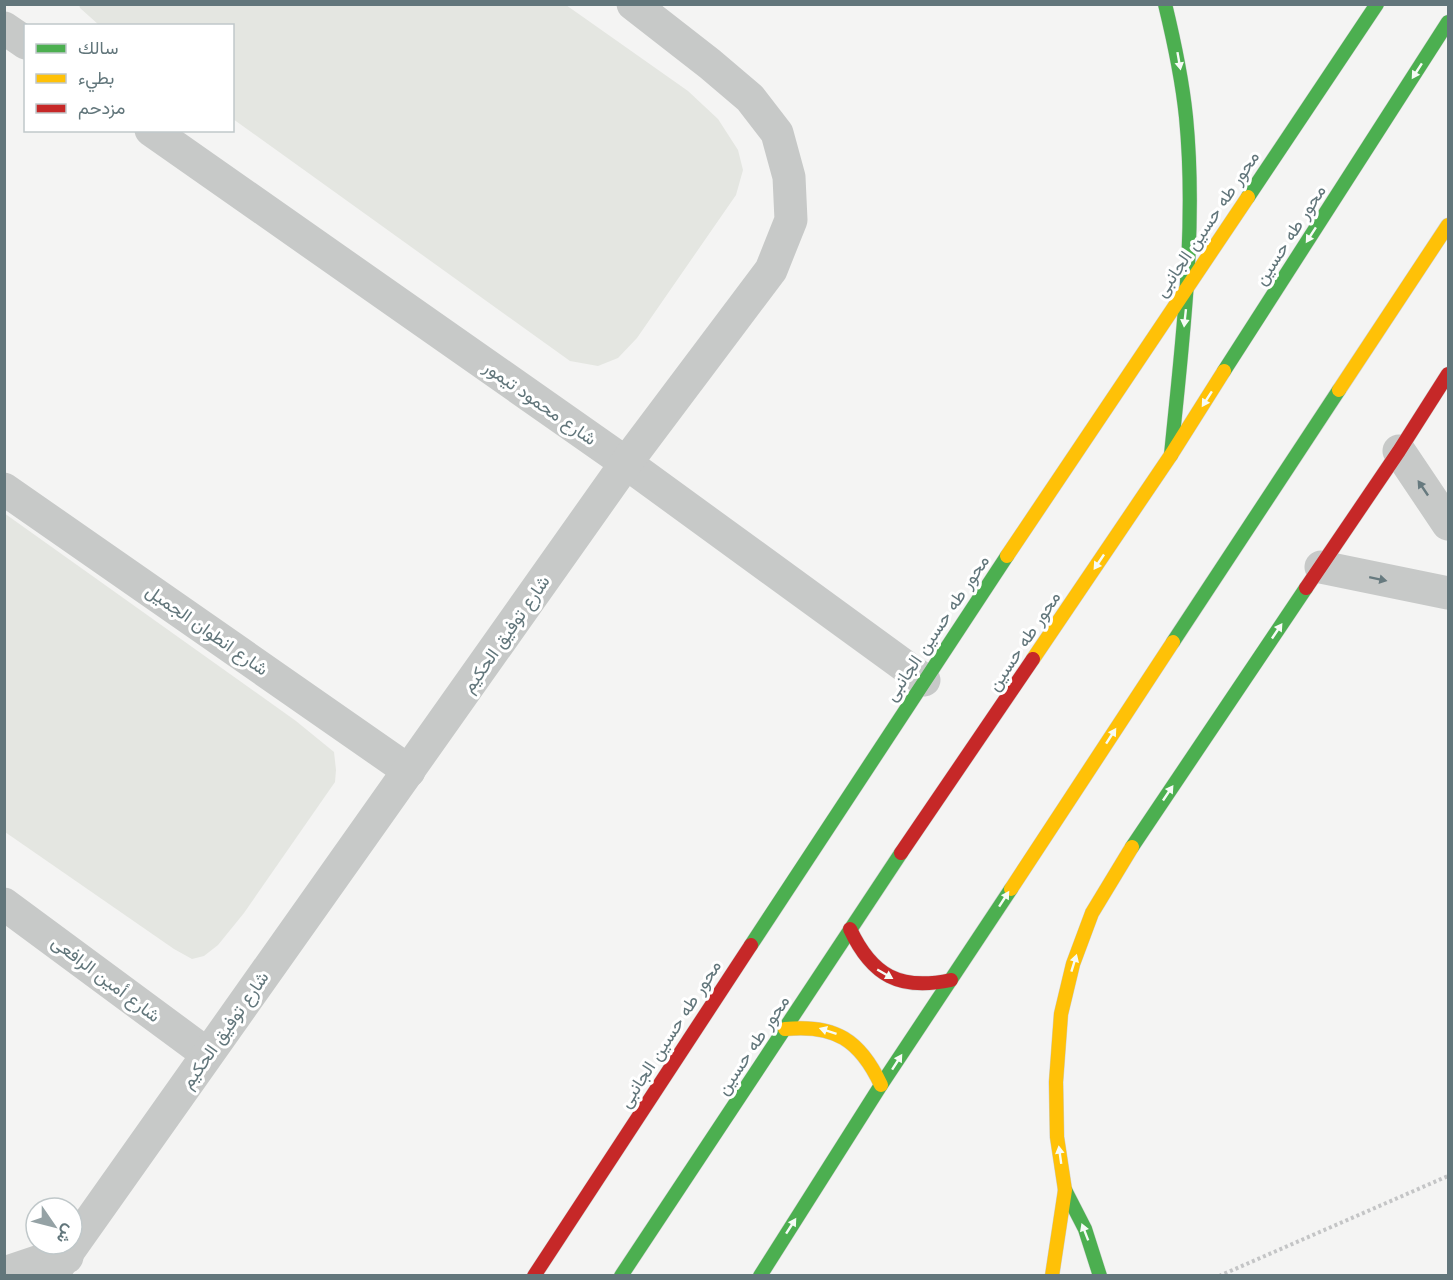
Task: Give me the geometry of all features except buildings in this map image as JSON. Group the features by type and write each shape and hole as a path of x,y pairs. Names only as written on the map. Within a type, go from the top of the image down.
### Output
{"street":[{"path":"4,18 14,4"},
{"name":"شارع توفيق الحكيم","path":"63,1268 207,1054 626,463 771,270 791,220 789,177 777,134 750,98 633,4"},
{"path":"1165,4 1178,56 1188,126 1190,167 1188,284 1171,455"},
{"name":"محور طه حسين الجانبى","path":"534,1275 924,680 1377,4"},
{"name":"محور طه حسين","path":"621,1275 850,929 1171,455 1449,22"},
{"path":"4,28 24,42"},
{"name":"شارع محمود تيمور","path":"154,132 626,463 924,680"},
{"path":"760,1275 881,1085 1449,225"},
{"path":"1052,1275 1065,1190 1057,1137 1056,1082 1061,1014 1073,964 1092,913 1137,838 1449,374"},
{"path":"1399,451 1449,524"},
{"name":"شارع انطوان الجميل","path":"4,489 409,771"},
{"path":"1321,567 1449,593"},
{"name":"شارع أمين الرافعى","path":"4,904 207,1054"},
{"path":"850,929 865,958 889,978 919,986 935,985 951,980"},
{"path":"785,1029 817,1027 846,1038 868,1058 881,1085"},
{"path":"1065,1190 1085,1229 1100,1275"},
{"path":"4,1273 63,1268"}],"path":[{"path":"1219,1275 1449,1176"}],"shaded area":[{"path":"79,5 566,5 688,91 718,119 738,150 743,170 736,195 637,338 618,358 598,366 570,361 234,120 234,24 98,24"},
{"path":"4,513 296,721 334,752 335,782 244,913 218,945 204,956 192,959 174,949 5,832"}],"traffic: fast":[{"path":"1165,4 1186,117 1190,201 1187,286 1171,455"},
{"path":"1248,197 1377,4"},
{"path":"1224,371 1448,22"},
{"path":"1173,642 1339,390"},
{"path":"751,945 1007,556"},
{"path":"1132,847 1306,588"},
{"path":"621,1276 901,853"},
{"path":"760,1276 881,1085 1011,889"},
{"path":"1065,1190 1085,1229 1100,1276"}],"traffic: slow":[{"path":"1007,556 1248,197"},
{"path":"1339,390 1448,225"},
{"path":"1033,659 1171,455 1224,371"},
{"path":"1011,889 1173,642"},
{"path":"1052,1276 1065,1190 1057,1137 1056,1082 1061,1014 1073,964 1092,913 1132,847"},
{"path":"785,1029 818,1029 844,1038 864,1057 881,1085"}],"traffic: jam":[{"path":"1306,588 1448,374"},
{"path":"901,853 1033,659"},
{"path":"850,929 868,958 878,969 890,976 902,981 917,983 951,980"},
{"path":"534,1276 751,945"}]}
